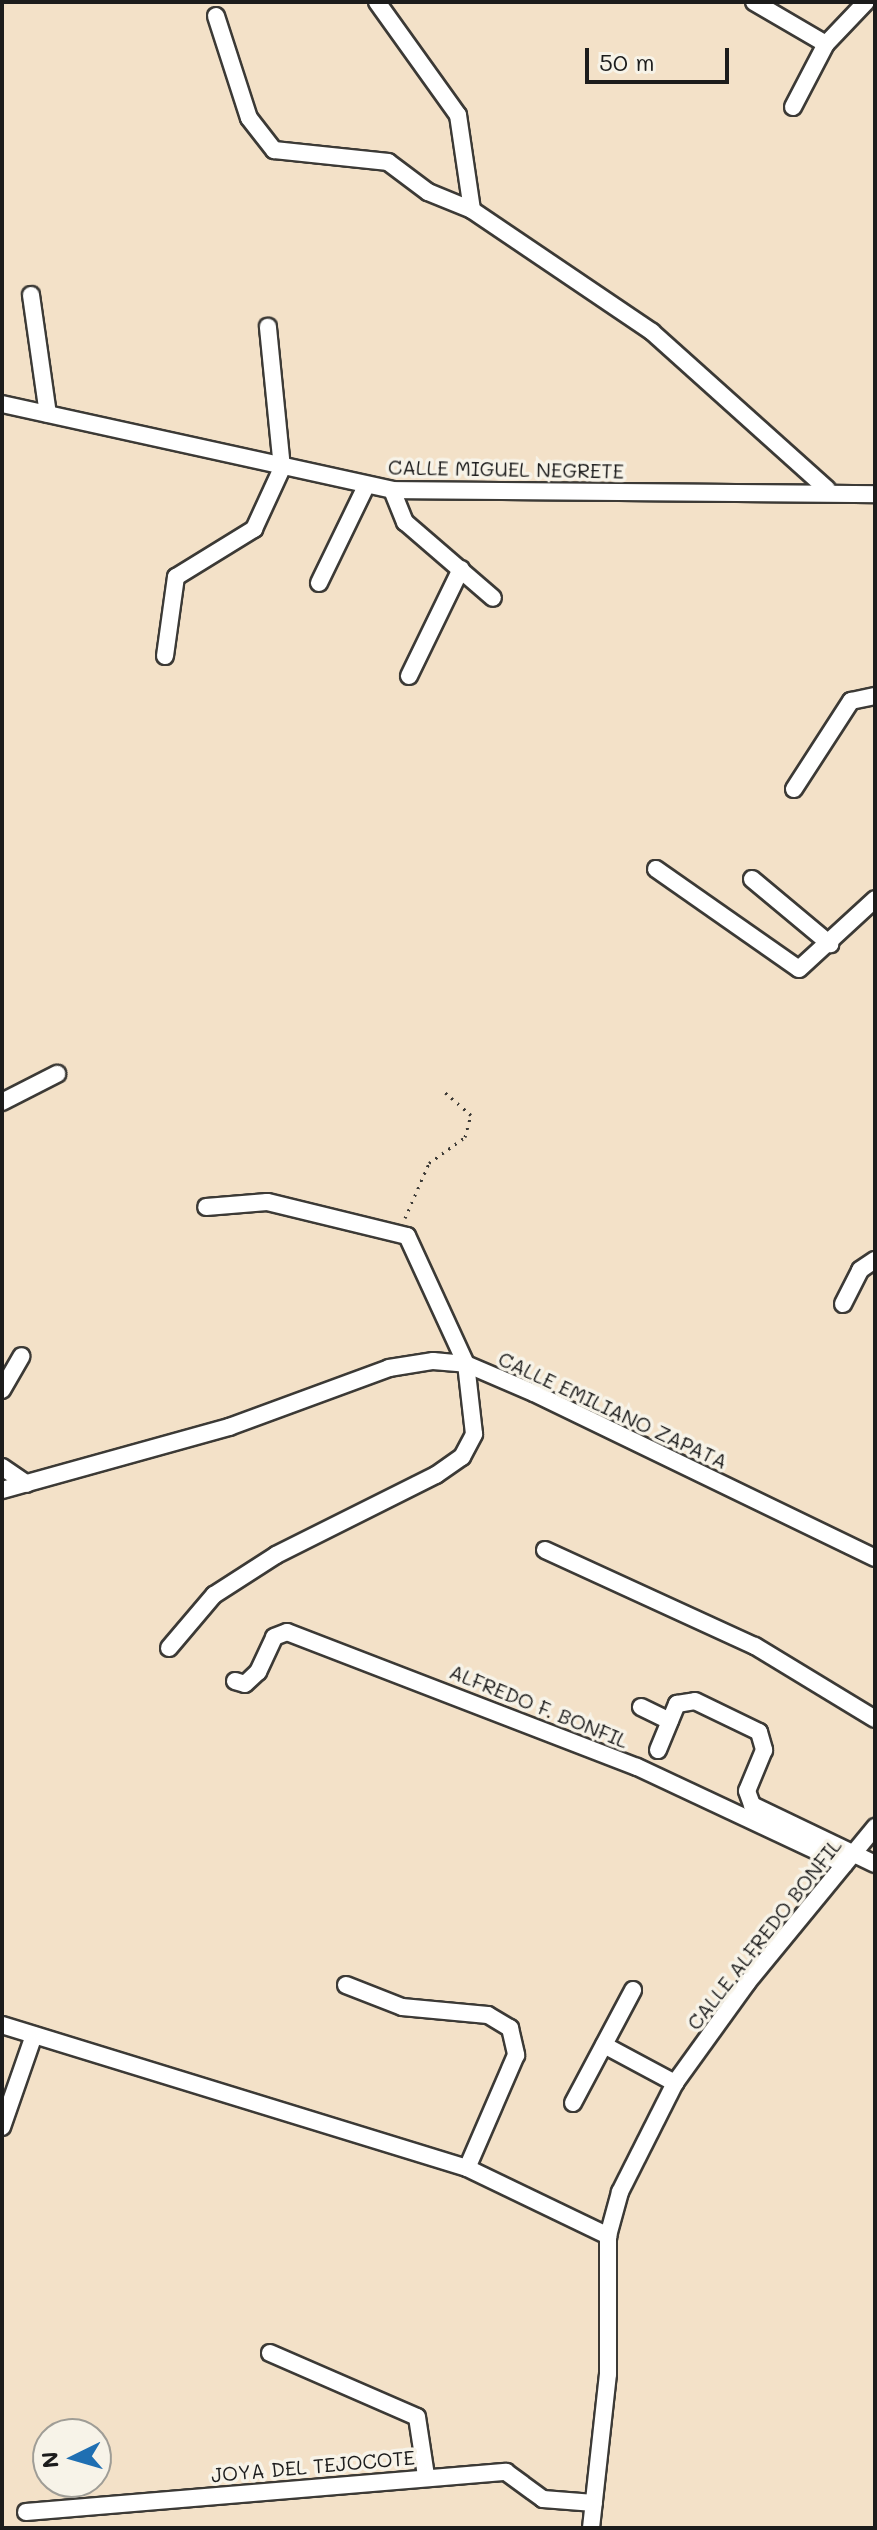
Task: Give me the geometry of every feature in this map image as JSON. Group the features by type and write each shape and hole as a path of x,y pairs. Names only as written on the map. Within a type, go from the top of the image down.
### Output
{"street":[{"path":"377,2 458,115 472,210"},
{"path":"754,2 826,44"},
{"path":"793,107 826,44 866,2"},
{"path":"216,16 249,118 274,150 388,162 428,192 472,210 652,332 827,489"},
{"path":"31,295 48,414"},
{"path":"165,656 182,568 254,529 282,468 268,327"},
{"name":"CALLE MIGUEL NEGRETE","path":"2,404 392,490 827,489 875,494"},
{"path":"319,583 366,486"},
{"path":"392,490 405,522 493,598"},
{"path":"409,676 461,569"},
{"path":"794,789 851,701 875,696"},
{"path":"656,869 787,965 799,969 873,907"},
{"path":"752,879 830,944"},
{"path":"2,1102 57,1074"},
{"path":"169,1648 214,1595 462,1457 474,1434 466,1364 407,1236 267,1202 206,1207"},
{"path":"843,1304 860,1270 875,1260"},
{"path":"2,1390 22,1356"},
{"name":"CALLE EMILIANO ZAPATA","path":"2,1490 229,1427 389,1368 466,1364 875,1558"},
{"path":"2,1467 27,1484"},
{"path":"545,1550 755,1646 875,1719"},
{"name":"ALFREDO F. BONFIL","path":"235,1681 245,1684 258,1672 274,1637 287,1632 624,1761 848,1859"},
{"path":"658,1750 677,1704 695,1701 759,1732 764,1750 747,1791 752,1805 848,1859 875,1864"},
{"path":"641,1707 670,1721"},
{"name":"CALLE ALFREDO BONFIL","path":"591,2528 608,2374 608,2236 620,2192 675,2083 875,1827"},
{"path":"346,1985 402,2007 488,2015 510,2028 516,2055 467,2168"},
{"path":"573,2103 633,1990"},
{"path":"2,2025 467,2168 608,2236"},
{"path":"2,2127 34,2035"},
{"path":"604,2045 675,2083"},
{"path":"270,2353 417,2417 426,2476"},
{"name":"JOYA DEL TEJOCOTE","path":"26,2512 426,2476 506,2472 543,2499 594,2503"}],"path":[{"path":"407,1236 406,1216 429,1163 465,1137 471,1115 443,1091"}]}
